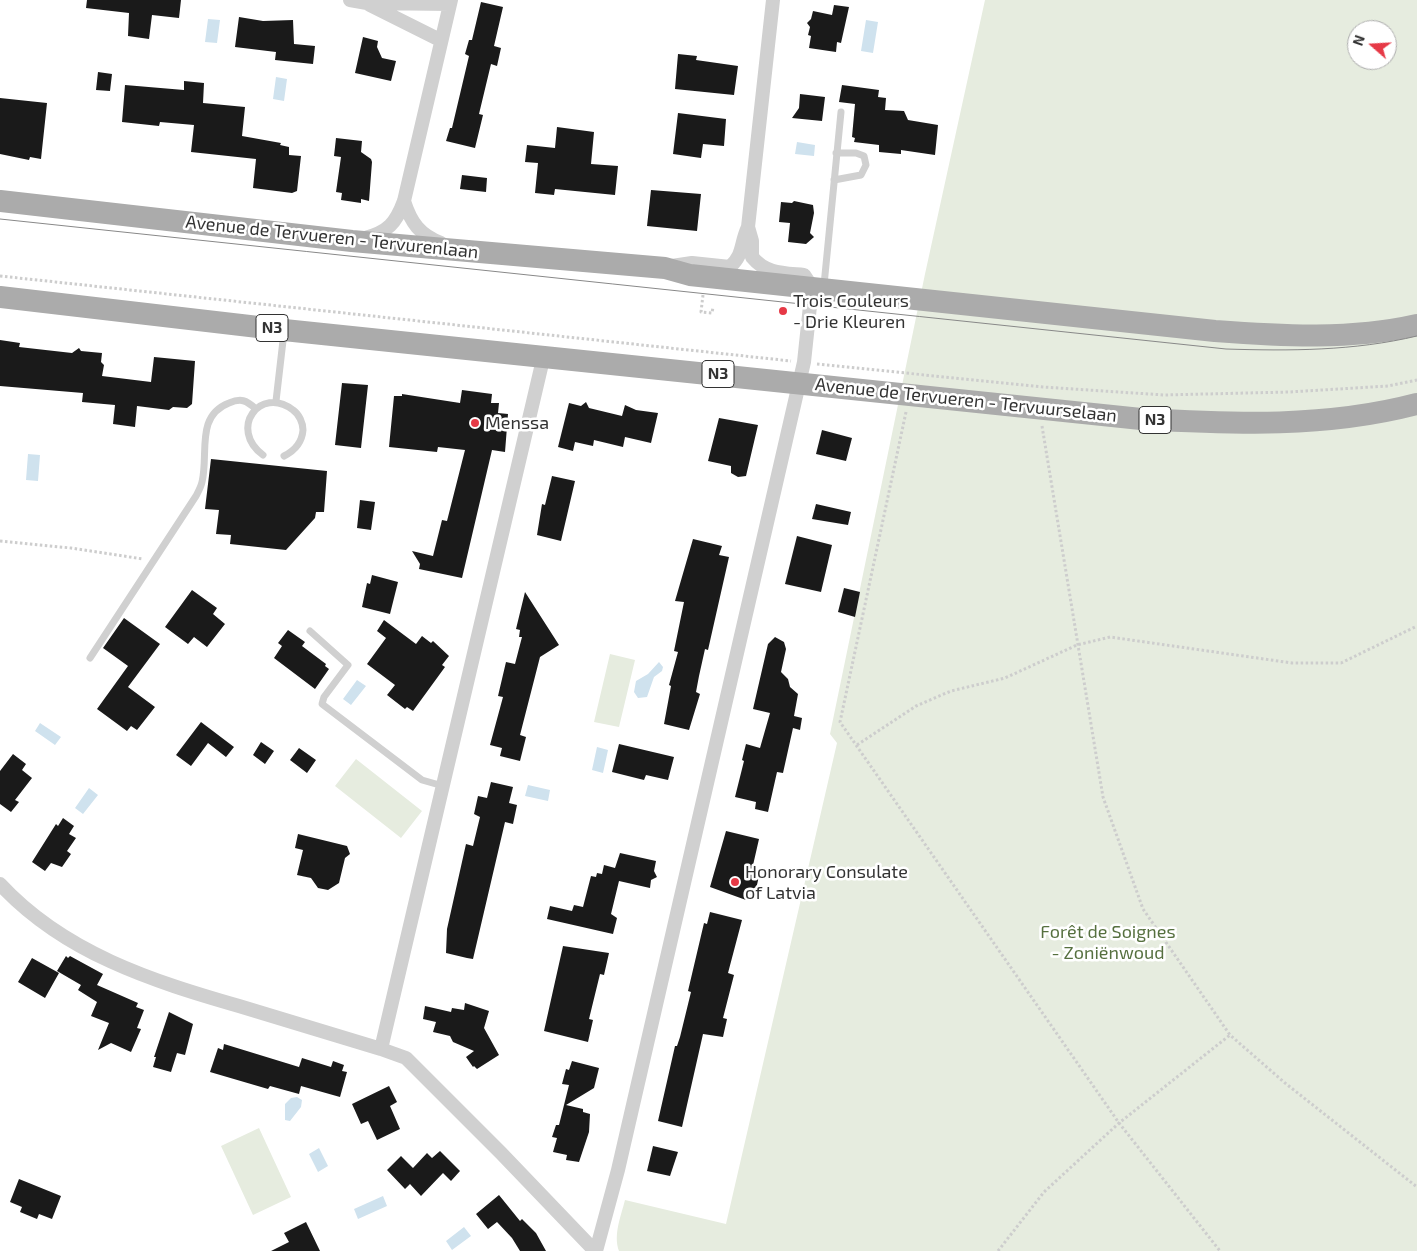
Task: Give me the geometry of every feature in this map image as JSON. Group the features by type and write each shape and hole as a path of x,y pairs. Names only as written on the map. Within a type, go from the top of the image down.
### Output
{"main road":[{"name":"Avenue de Tervueren - Tervurenlaan","path":"0,201 352,240 665,268"},
{"path":"665,268 690,275 1277,336 1340,335 1417,325"},
{"name":"N3","path":"0,297 284,330 544,355"},
{"name":"Avenue de Tervueren - Tervuurselaan","path":"544,355 802,372 910,395 1141,419 1238,425 1325,421 1417,404"}],"street":[{"path":"350,0 367,3 450,2 399,216 391,227 379,234 352,240"},
{"path":"665,268 692,263 730,267 740,258 742,240 748,227 774,0"},
{"path":"367,3 440,40"},
{"path":"404,201 412,222 420,232 429,238 460,250"},
{"path":"595,1251 618,1170 802,372 818,288 804,275 769,272 758,265 752,257 752,240 748,227"},
{"path":"381,1048 544,355"},
{"path":"0,884 40,919 64,936 105,960 158,982 381,1048 406,1058 501,1152 595,1251"}],"lane":[{"path":"818,288 834,180 841,112"},
{"path":"834,180 861,175 866,165 864,156 856,153 836,153"},
{"path":"276,401 284,330"},
{"path":"90,658 196,496 202,482 209,419 217,409 239,399 246,400 256,409"},
{"path":"263,455 253,448 248,440 249,418 256,409 276,401 285,404 296,412 303,430 300,442 292,452 284,456"},
{"path":"310,631 348,665 324,697 322,704 422,780 443,786"}],"path":[{"path":"0,276 802,372 1164,394 1298,391 1388,386 1417,380"},
{"path":"704,290 701,312 712,313 713,307"},
{"path":"910,395 840,722 1119,1123 1220,1251"},
{"path":"1039,408 1102,797 1143,909 1230,1035 1285,1083 1417,1187"},
{"path":"0,541 70,548 134,557 153,562"},
{"path":"857,745 916,706 950,691 1005,678 1076,645 1110,638 1292,663 1341,663 1417,626"},
{"path":"998,1251 1044,1192 1119,1123 1230,1035"}],"green space":[{"name":"Forêt de Soignes - Zoniënwoud","path":"985,0 1417,0 1417,1251 619,1251 617,1232 625,1200 726,1224 837,743 830,734 925,274"},
{"path":"610,654 635,660 619,727 594,722"},
{"path":"356,759 422,811 401,838 335,786"},
{"path":"259,1128 291,1197 253,1215 221,1146"}],"water":[{"path":"208,19 220,20 217,43 205,42"},
{"path":"866,20 878,22 873,53 861,51"},
{"path":"276,77 287,79 284,101 273,99"},
{"path":"797,142 815,145 814,156 795,154"},
{"path":"28,454 40,455 38,481 26,480"},
{"path":"659,662 663,667 662,671 654,677 647,697 638,698 634,692 636,681 648,674"},
{"path":"357,680 366,686 351,705 343,699"},
{"path":"40,723 61,737 55,745 35,731"},
{"path":"597,747 608,750 603,773 592,770"},
{"path":"528,785 550,790 548,801 525,796"},
{"path":"89,788 98,795 83,814 75,808"},
{"path":"297,1097 302,1100 301,1107 290,1121 285,1120 285,1104 291,1098"},
{"path":"319,1148 328,1166 318,1172 309,1154"},
{"path":"383,1196 387,1206 358,1219 354,1209"},
{"path":"464,1227 471,1236 452,1250 446,1241"}],"building":[{"path":"87,0 181,0 179,18 152,15 149,39 128,36 129,13 86,8"},
{"path":"481,2 503,7 494,46 501,48 497,66 491,64 479,114 483,115 475,148 446,141 450,128 452,128 469,56 465,54 469,40 472,40"},
{"path":"834,5 849,7 841,43 837,42 836,52 809,48 811,36 808,35 810,27 807,23 811,19 813,11 832,15"},
{"path":"239,17 263,21 293,20 294,44 315,46 313,64 275,60 276,52 235,47"},
{"path":"363,37 378,41 377,47 382,58 396,61 391,81 355,73"},
{"path":"678,54 697,56 696,60 738,66 734,95 675,89"},
{"path":"98,72 112,74 110,91 96,90"},
{"path":"184,81 204,83 203,103 245,107 242,136 281,143 280,145 289,147 289,155 301,156 297,191 292,193 253,188 256,159 191,152 194,125 160,122 159,126 122,122 125,85 184,90"},
{"path":"842,85 879,90 878,97 886,98 885,110 904,111 908,120 938,125 935,155 901,150 901,154 879,152 879,145 854,142 855,138 852,137 855,104 839,102"},
{"path":"800,94 825,97 822,121 792,118 799,108"},
{"path":"0,98 47,103 41,159 30,157 29,160 0,154"},
{"path":"678,113 726,119 724,146 703,144 701,158 673,154"},
{"path":"557,127 594,132 591,164 618,166 615,195 555,189 554,195 535,193 538,163 525,162 527,145 555,148"},
{"path":"336,138 362,141 361,152 371,159 372,162 369,201 361,199 361,203 341,200 342,193 336,192 341,157 334,156"},
{"path":"462,175 487,178 486,192 460,189"},
{"path":"651,190 701,194 697,231 647,226"},
{"path":"794,201 813,205 814,213 810,233 814,237 806,244 788,242 790,223 779,222 781,202 792,203"},
{"path":"0,340 20,343 19,347 72,353 79,348 81,351 102,353 101,362 104,365 102,376 151,382 154,357 195,361 192,404 187,408 173,407 169,410 137,406 135,427 113,424 115,405 82,402 83,393 0,386"},
{"path":"342,383 368,385 361,448 335,445"},
{"path":"462,390 492,394 491,403 499,403 498,413 508,414 505,452 492,450 462,578 419,569 420,564 412,551 433,556 442,520 447,521 465,450 438,447 437,452 389,447 394,396 402,396 402,394 460,403"},
{"path":"586,402 589,408 622,416 625,405 636,410 658,413 651,443 625,437 623,447 594,440 593,446 575,442 573,451 558,447 569,403 581,406"},
{"path":"719,418 758,425 746,476 738,477 731,473 731,466 708,461"},
{"path":"822,430 852,438 846,461 816,454"},
{"path":"211,459 327,471 324,512 316,512 315,518 286,550 230,544 231,535 216,534 219,510 205,509"},
{"path":"552,476 575,481 561,541 537,535 542,504 545,505"},
{"path":"360,500 375,502 371,530 357,528"},
{"path":"816,504 851,512 848,525 812,519"},
{"path":"797,536 832,545 821,592 785,584"},
{"path":"693,539 722,546 719,555 729,557 708,650 705,649 696,692 700,694 689,730 664,724 671,686 669,685 678,652 674,651 684,602 675,601"},
{"path":"372,575 398,582 390,614 362,607 367,583 370,584"},
{"path":"844,588 860,592 855,617 838,612"},
{"path":"192,590 217,608 213,614 225,624 207,647 194,637 188,644 165,627"},
{"path":"525,592 559,645 540,657 520,735 526,737 520,761 500,756 502,748 490,745 503,697 498,696 506,662 515,664 522,637 519,637 520,630 516,629"},
{"path":"124,618 160,644 128,687 155,707 137,730 131,726 127,731 97,709 128,666 103,648"},
{"path":"384,620 416,644 422,636 431,643 433,641 449,656 442,665 445,667 413,711 407,707 405,709 387,695 395,685 367,664 386,638 377,631"},
{"path":"288,630 305,642 302,646 326,664 325,666 329,669 315,689 274,658 282,646 278,643"},
{"path":"775,637 784,642 786,649 781,672 788,679 790,687 798,694 794,716 802,718 800,730 793,728 783,773 777,772 768,812 755,809 756,802 735,797 746,744 760,748 770,713 753,709 768,644"},
{"path":"201,722 234,747 226,757 208,743 191,766 176,755"},
{"path":"261,742 274,751 265,764 253,755"},
{"path":"619,744 674,757 668,780 646,775 644,780 612,772"},
{"path":"299,748 316,760 307,773 290,760"},
{"path":"13,754 26,764 22,770 32,778 15,800 19,802 11,812 0,804 0,771"},
{"path":"491,782 513,787 509,803 517,805 513,824 505,822 473,959 446,953 447,929 466,844 473,846 480,817 474,814 478,796 487,798"},
{"path":"63,818 74,826 69,834 76,838 67,851 71,854 62,867 51,863 45,871 32,862 56,824 58,826"},
{"path":"726,831 759,839 751,874 759,876 754,898 750,897 746,900 710,887"},
{"path":"298,834 347,846 350,854 345,858 339,883 328,890 318,888 311,878 297,875 303,850 295,848"},
{"path":"620,853 656,861 654,871 657,877 651,880 650,888 619,881 611,914 617,918 613,934 547,919 550,906 572,911 574,905 583,907 591,876 596,877 597,873 602,874 604,865 615,868"},
{"path":"710,912 742,920 728,973 734,975 723,1018 727,1019 723,1037 703,1034 682,1127 658,1121 675,1046 677,1046 680,1037 691,992 688,991 704,923 707,924"},
{"path":"563,946 609,953 604,975 600,974 589,1019 593,1020 588,1042 544,1031"},
{"path":"66,956 68,958 70,956 103,974 97,985 138,1003 136,1007 144,1010 137,1028 141,1029 131,1052 111,1043 98,1050 109,1023 91,1016 97,1002 78,990 81,985 57,971"},
{"path":"32,958 59,973 45,998 18,982"},
{"path":"465,1003 489,1011 484,1028 499,1055 477,1069 473,1067 466,1057 474,1051 453,1042 450,1036 433,1032 436,1022 423,1019 425,1006 451,1012 452,1008 464,1010"},
{"path":"169,1012 193,1024 185,1055 177,1053 171,1072 153,1067 156,1057 154,1057"},
{"path":"224,1044 299,1067 302,1058 331,1067 333,1061 344,1065 342,1071 347,1072 340,1097 301,1086 299,1094 270,1086 268,1089 210,1072 218,1048 223,1050"},
{"path":"572,1061 599,1068 594,1088 566,1105 583,1109 583,1112 590,1114 589,1132 579,1162 566,1160 567,1155 553,1152 557,1138 552,1137 556,1125 559,1125 569,1085 562,1084 566,1069 569,1070"},
{"path":"389,1086 397,1102 390,1106 400,1129 377,1140 368,1121 361,1124 352,1104"},
{"path":"653,1146 678,1152 670,1176 647,1171"},
{"path":"440,1151 460,1171 451,1181 443,1173 421,1196 410,1184 405,1189 387,1170 401,1156 413,1168 427,1153 432,1158"},
{"path":"19,1179 61,1196 52,1219 39,1214 37,1219 20,1212 22,1207 10,1202"},
{"path":"499,1195 520,1221 522,1219 536,1233 546,1251 520,1251 512,1238 497,1222 488,1229 476,1214"},
{"path":"306,1222 320,1251 271,1251 289,1242 284,1233"}],"tram line":[{"path":"0,219 1226,349 1322,349 1370,345 1417,336"}],"place":[{"name":"Trois Couleurs - Drie Kleuren","path":"783,311"},
{"name":"Menssa","path":"475,423"},
{"name":"Honorary Consulate of Latvia","path":"735,882"}]}
